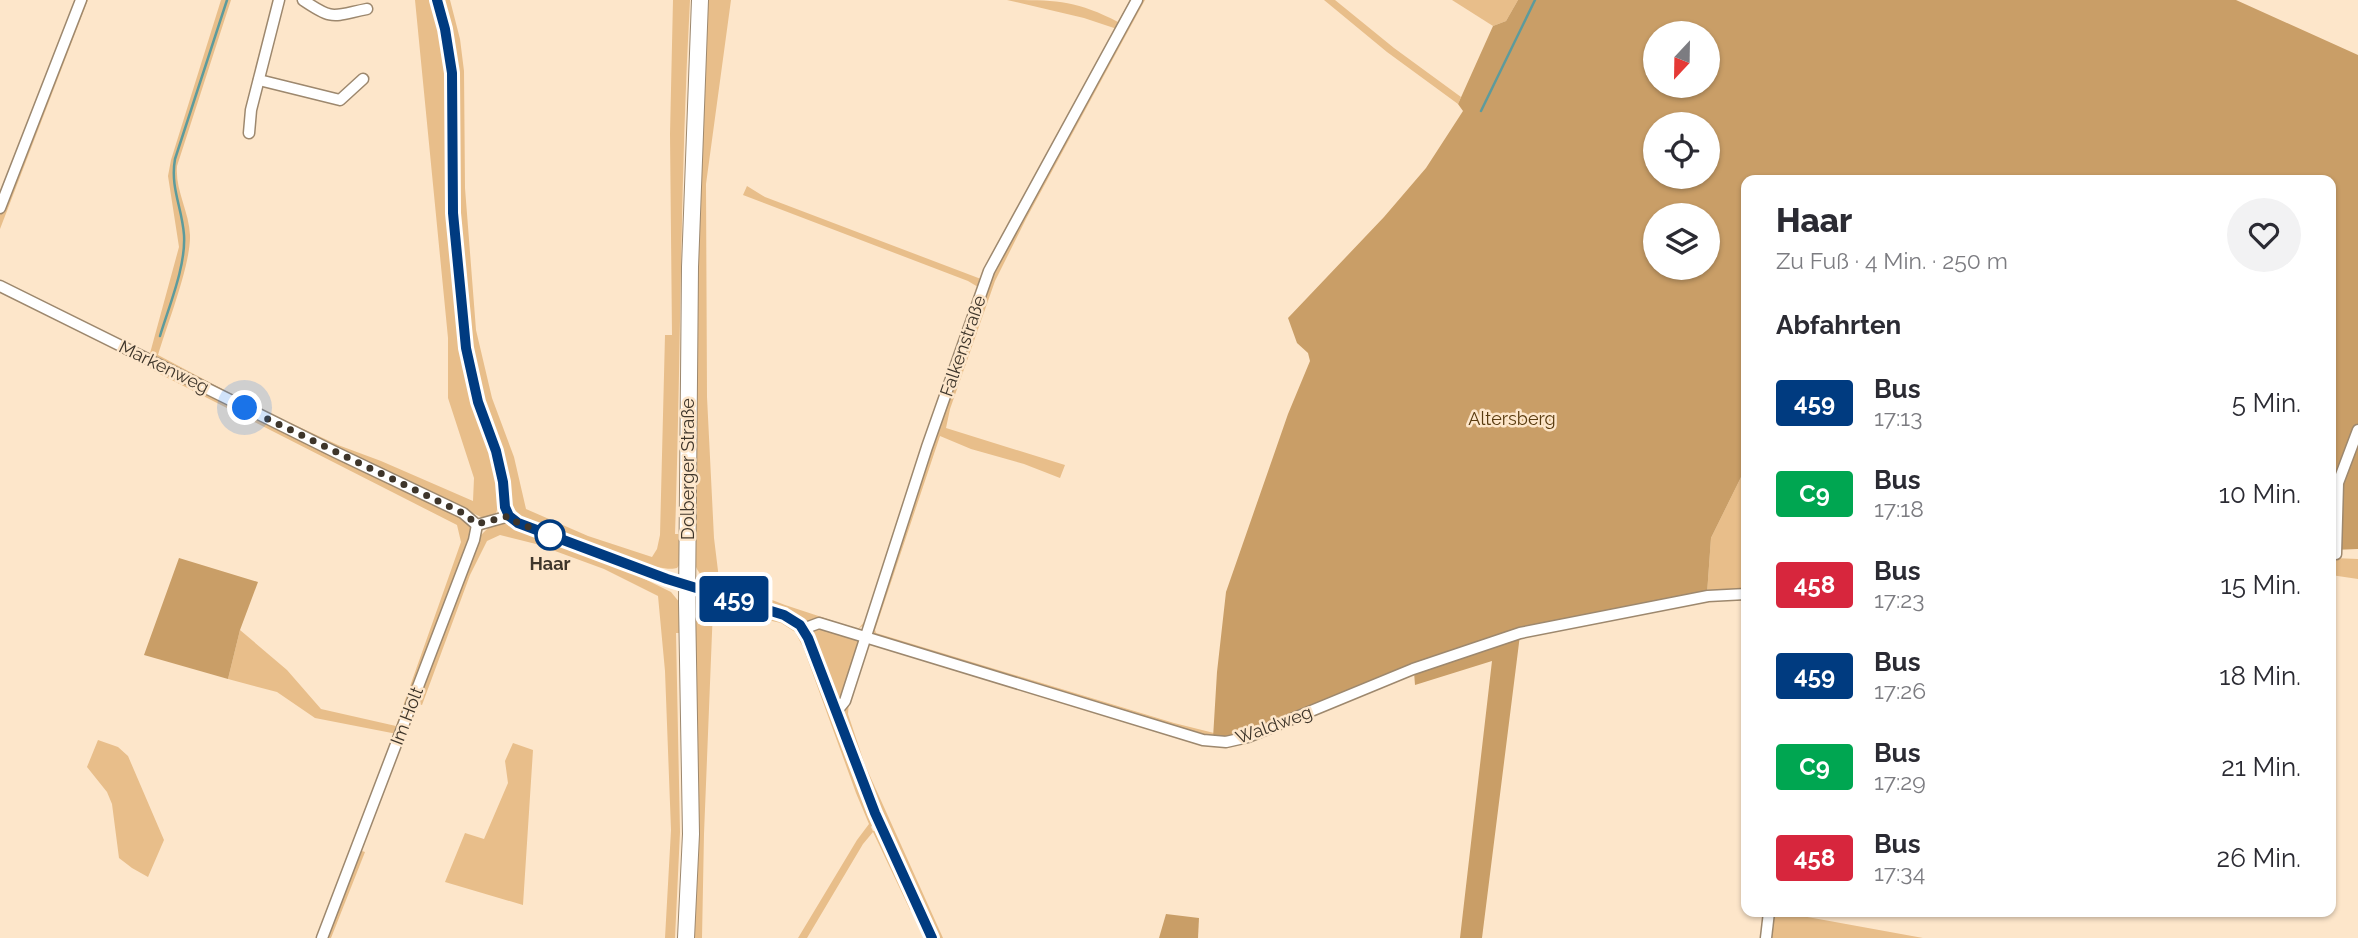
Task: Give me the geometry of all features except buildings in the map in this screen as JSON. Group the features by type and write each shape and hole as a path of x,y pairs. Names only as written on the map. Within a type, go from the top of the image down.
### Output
{"main road":[{"name":"Dolberger Straße","path":"686,938 691,834 688,586 690,242 700,0"}],"street":[{"path":"0,208 81,0"},
{"path":"249,133 251,110 279,0"},
{"path":"303,0 326,15 337,17 367,9"},
{"path":"437,0 452,73 453,213 466,348 478,402 496,451 505,507 509,516 518,523 688,586 796,621 803,629 875,813 932,938"},
{"name":"Falkenstraße","path":"835,712 845,701 927,447 989,271 1137,0"},
{"path":"259,80 341,100 363,79"},
{"name":"Markenweg","path":"0,286 311,441 463,513 477,524"},
{"path":"2336,554 2338,483 2358,430"},
{"path":"477,524 509,516"},
{"name":"Im Holt","path":"322,938 474,540 477,524"},
{"name":"Waldweg","path":"803,629 819,623 1203,740 1226,742 1248,737 1413,669 1520,633 1708,596 1741,594"},
{"path":"1766,938 1768,917"}],"shaded area":[{"path":"83,0 88,0 0,229 0,215"},
{"path":"221,0 231,0 177,166 178,184 189,226 189,247 183,278 158,355 256,407 338,445 473,501 474,478 448,398 448,338 415,0 433,0 441,30 447,73 448,212 459,308 491,451 499,504 496,513 483,518 149,357 179,247 168,176 171,160"},
{"path":"441,0 450,0 460,39 464,71 465,188 476,330 492,398 514,457 526,509 588,536 652,557 660,535 665,335 672,335 670,134 673,0 690,0 682,200 675,534 680,534 680,564 677,568 629,560 585,544 520,517 511,504 508,481 482,400 471,346 458,213 456,72"},
{"path":"705,0 731,0 706,184 707,397 714,538 719,579 785,605 858,629 806,621 784,610 722,588 701,575 696,567 695,264"},
{"path":"1007,0 1038,0 1077,5 1118,22 1130,0 1133,0 1117,29 1084,18"},
{"path":"1140,0 1145,0 995,281 950,409 946,428 1065,465 1060,478 940,436 875,630 876,633 1214,733 1213,738 876,637 871,629 929,448 993,271"},
{"path":"1324,0 1335,0 1461,97 1458,104 1387,52"},
{"path":"1452,0 1518,0 1506,21 1493,26"},
{"path":"747,186 765,197 981,279 991,263 867,623 858,629 866,620 978,287 743,195"},
{"path":"143,361 463,516 471,528 470,539 397,734 315,718 277,692 228,679 240,630 287,670 321,709 396,726 461,542 457,525 152,370"},
{"path":"1741,477 1741,592 1707,594 1711,538"},
{"path":"506,522 608,561 671,592 680,603 681,633 676,633 680,832 675,938 665,938 671,830 665,671 658,596 604,569 536,544 500,535 487,541 470,575 422,705 415,703 477,539 489,527"},
{"path":"2336,558 2358,559 2358,579 2336,576"},
{"path":"707,599 772,616 794,629 803,639 875,821 871,827 873,831 879,830 914,908 910,910 873,832 863,844 807,938 798,938 869,824 795,632 781,623 713,608 702,938 691,938 696,834 696,616 700,603"},
{"path":"817,626 861,640 843,699 837,702 812,636 811,631"},
{"path":"849,700 848,714 865,765 943,938 938,938 878,810 841,715"},
{"path":"98,740 118,747 128,756 164,840 148,877 119,858 112,804 107,792 87,767"},
{"path":"513,743 533,750 523,905 445,882 465,833 484,839 508,783 505,761"},
{"path":"359,850 365,852 331,938 325,938"},
{"path":"1770,917 1808,917 1923,938 1768,938"}],"green space":[{"name":"Altersberg","path":"1518,0 2236,0 2358,55 2358,549 2336,550 2336,175 1741,175 1741,477 1711,538 1707,594 1520,635 1482,938 1460,938 1492,661 1415,685 1414,672 1247,735 1228,739 1213,738 1226,592 1288,414 1310,361 1308,353 1297,343 1288,318 1384,217 1426,168 1463,111 1458,104 1493,26 1506,21"},
{"path":"179,558 258,582 240,630 228,679 144,655"},
{"path":"1166,914 1199,918 1198,938 1159,938"}],"waterway":[{"path":"160,336 176,286 184,247 183,225 174,179 175,159 227,0"},
{"path":"1481,111 1535,0"}],"bus line":[{"name":"459","path":"437,0 452,73 453,213 466,348 478,402 496,451 506,512 518,523 667,579 784,615 800,625 808,638 875,813 932,938"}],"place":[{"name":"Haar","path":"550,535"}],"route":[{"path":"245,408 463,513 477,524 509,516 518,523 550,535"}]}
